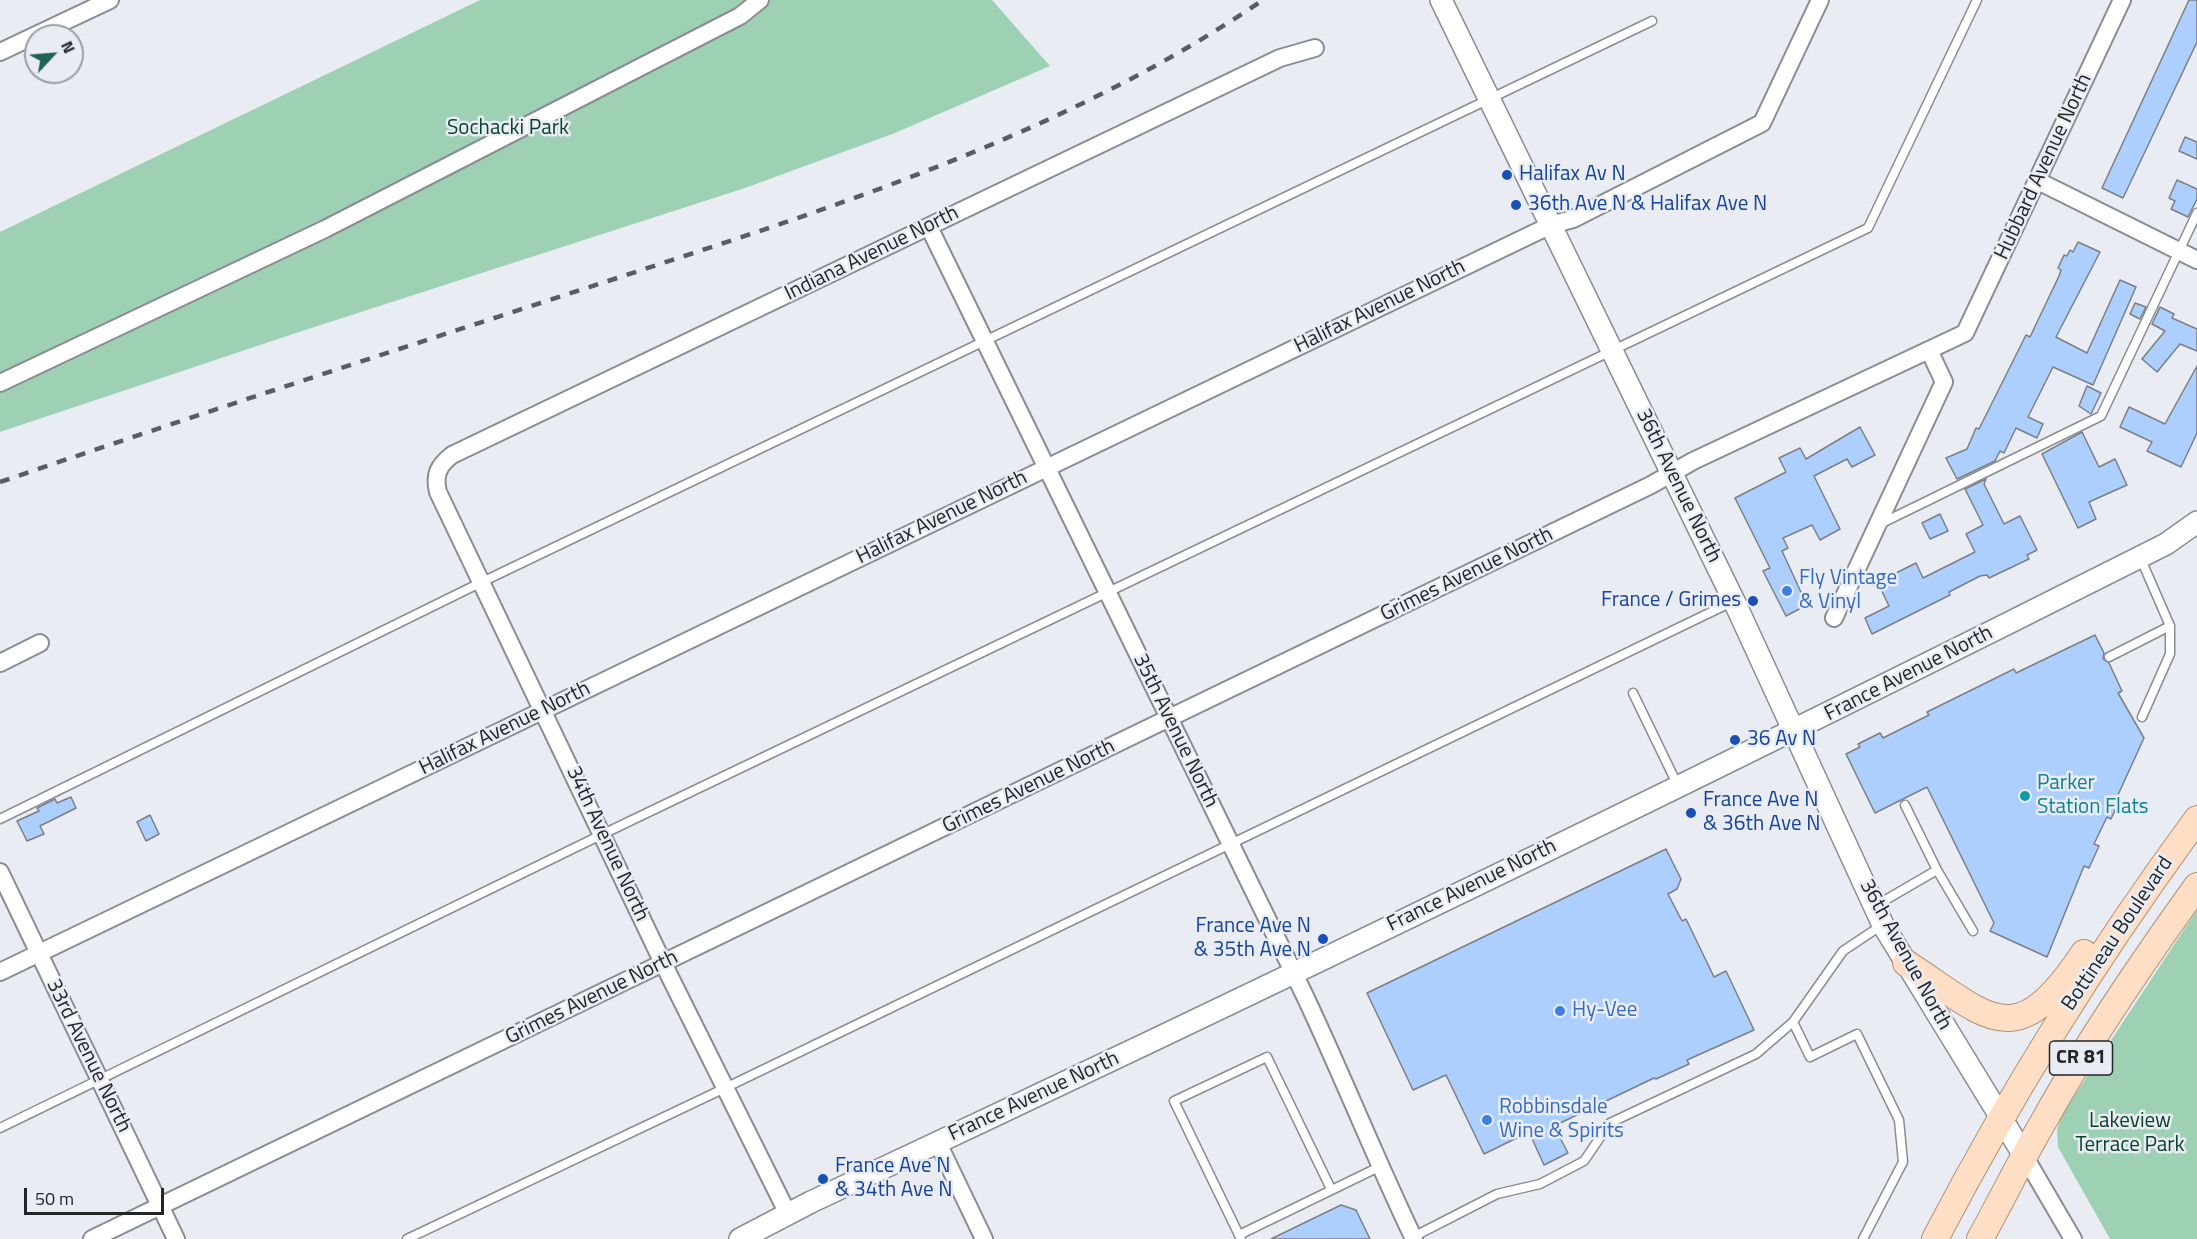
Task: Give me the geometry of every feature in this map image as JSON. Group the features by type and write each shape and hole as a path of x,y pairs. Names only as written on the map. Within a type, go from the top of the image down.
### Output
{"main road":[{"path":"1906,963 1980,1011 1997,1019 2014,1019 2029,1013 2044,1002 2069,975 2156,846 2197,801"},
{"name":"Bottineau Boulevard","path":"1935,1239 2030,1069 2100,957 2197,819"},
{"name":"Bottineau Boulevard","path":"1980,1239 2087,1048 2136,972 2197,886"}],"street":[{"path":"0,52 110,0"},
{"path":"0,383 324,229 740,16 760,0"},
{"name":"36th Avenue North","path":"1441,0 1734,601 1879,915 2025,1157"},
{"name":"Halifax Avenue North","path":"0,972 1551,225 1573,219 1762,123 1820,0"},
{"name":"Hubbard Avenue North","path":"1965,333 2122,0"},
{"name":"Indiana Avenue North","path":"437,471 452,455 1280,58 1315,48"},
{"path":"2038,182 2197,260"},
{"name":"35th Avenue North","path":"928,227 1294,974 1338,1066 1379,1167 1413,1238"},
{"name":"Grimes Avenue North","path":"93,1239 1169,720 1672,474 1693,461 1965,333"},
{"path":"1834,618 1944,382 1929,350"},
{"name":"34th Avenue North","path":"437,471 435,481 438,492 725,1088 783,1217"},
{"name":"France Avenue North","path":"740,1239 1294,974 1794,730 2166,544 2197,522"},
{"path":"0,663 40,644"},
{"name":"33rd Avenue North","path":"0,872 177,1239"},
{"path":"938,1143 984,1239"},
{"path":"2025,1157 2073,1239"},
{"path":"767,1239 783,1217"}],"lane":[{"path":"0,1128 603,834 1868,228 1977,0"},
{"path":"0,819 482,582 985,343 1652,21"},
{"path":"1877,525 2101,416 2197,213"},
{"path":"2139,557 2170,626 2170,654 2142,717"},
{"path":"407,1239 1734,601"},
{"path":"2109,657 2170,626"},
{"path":"1633,693 1678,786"},
{"path":"1905,804 1937,870 1973,931"},
{"path":"1413,1238 1497,1194 1540,1184 1584,1161 1610,1123 1756,1054 1793,1022 1843,951 1879,915 1937,870"},
{"path":"1793,1022 1810,1057 1857,1034 1899,1120 1903,1162 1863,1239"},
{"path":"1331,1189 1267,1058 1174,1101 1240,1237 1331,1189 1379,1167"}],"green space":[{"name":"Sochacki Park","path":"480,0 992,0 1050,66 895,133 745,188 299,332 0,432 0,232"},
{"name":"Lakeview Terrace Park","path":"2197,910 2197,1239 2110,1239 2058,1147 2057,1130 2061,1116"}],"building":[{"path":"2189,0 2197,0 2197,42 2123,198 2102,188"},
{"path":"2185,137 2197,142 2197,159 2179,151"},
{"path":"2177,180 2197,189 2197,199 2188,217 2171,209 2175,201 2169,198"},
{"path":"2078,242 2100,252 2056,337 2087,353 2120,280 2136,287 2093,385 2053,367 2028,417 2043,424 2037,438 2016,428 2004,453 2000,451 1995,461 1957,479 1946,458 1967,449 2026,335 2030,337 2059,276 2061,270 2058,268 2064,255 2067,256 2070,250 2073,252"},
{"path":"2135,303 2146,307 2140,319 2130,314"},
{"path":"2160,307 2174,314 2172,318 2197,329 2197,351 2180,344 2157,372 2142,359 2165,331 2152,324"},
{"path":"2197,366 2197,433 2181,467 2147,451 2152,442 2120,427 2129,407 2165,424"},
{"path":"2087,386 2101,393 2091,414 2079,406"},
{"path":"1860,427 1875,455 1852,467 1847,459 1814,476 1840,529 1820,540 1812,525 1783,538 1788,548 1782,551 1807,605 1786,616 1763,571 1770,568 1735,498 1786,472 1779,458 1800,448 1806,459"},
{"path":"2082,432 2099,467 2115,459 2127,485 2089,502 2096,519 2078,528 2042,454"},
{"path":"1986,479 1984,484 2004,524 2020,516 2037,550 2027,555 2029,559 1989,578 1987,575 1980,576 1949,592 1950,595 1872,634 1865,618 1889,606 1880,587 1892,581 1890,576 1916,563 1923,578 1975,552 1966,534 1983,525 1965,489"},
{"path":"1940,514 1948,531 1930,539 1922,523"},
{"name":"Parker Station Flats","path":"2095,635 2104,653 2103,659 2109,663 2122,691 2118,693 2144,738 2117,797 2121,798 2111,819 2107,817 2094,844 2099,846 2089,868 2084,866 2047,957 1990,931 1994,923 1927,787 1875,813 1846,754 1860,747 1858,744 1880,733 1883,738 1929,715 1927,712 2014,669 2016,673"},
{"path":"71,797 76,808 40,826 44,834 27,841 17,821 39,811 37,808 55,799 57,803"},
{"path":"150,815 159,834 146,841 137,822"},
{"name":"Hy-Vee","path":"1666,849 1681,879 1677,889 1668,894 1682,921 1686,919 1714,977 1726,971 1754,1030 1687,1060 1689,1064 1654,1078 1554,1126 1568,1153 1544,1165 1529,1132 1484,1154 1446,1075 1413,1090 1367,993"},
{"path":"1341,1205 1356,1210 1370,1239 1271,1239"}],"railway":[{"path":"0,482 778,225 946,163 1028,129 1108,90 1187,48 1263,0"}],"place":[{"name":"Halifax Av N","path":"1507,175"},
{"name":"36th Ave N & Halifax Ave N","path":"1516,205"},
{"name":"Fly Vintage & Vinyl","path":"1787,591"},
{"name":"France / Grimes","path":"1753,601"},
{"name":"36 Av N","path":"1735,740"},
{"name":"Parker Station Flats","path":"2025,796"},
{"name":"France Ave N & 36th Ave N","path":"1691,813"},
{"name":"France Ave N & 35th Ave N","path":"1323,939"},
{"name":"Hy-Vee","path":"1560,1011"},
{"name":"Robbinsdale Wine & Spirits","path":"1487,1120"},
{"name":"France Ave N & 34th Ave N","path":"823,1179"}]}
